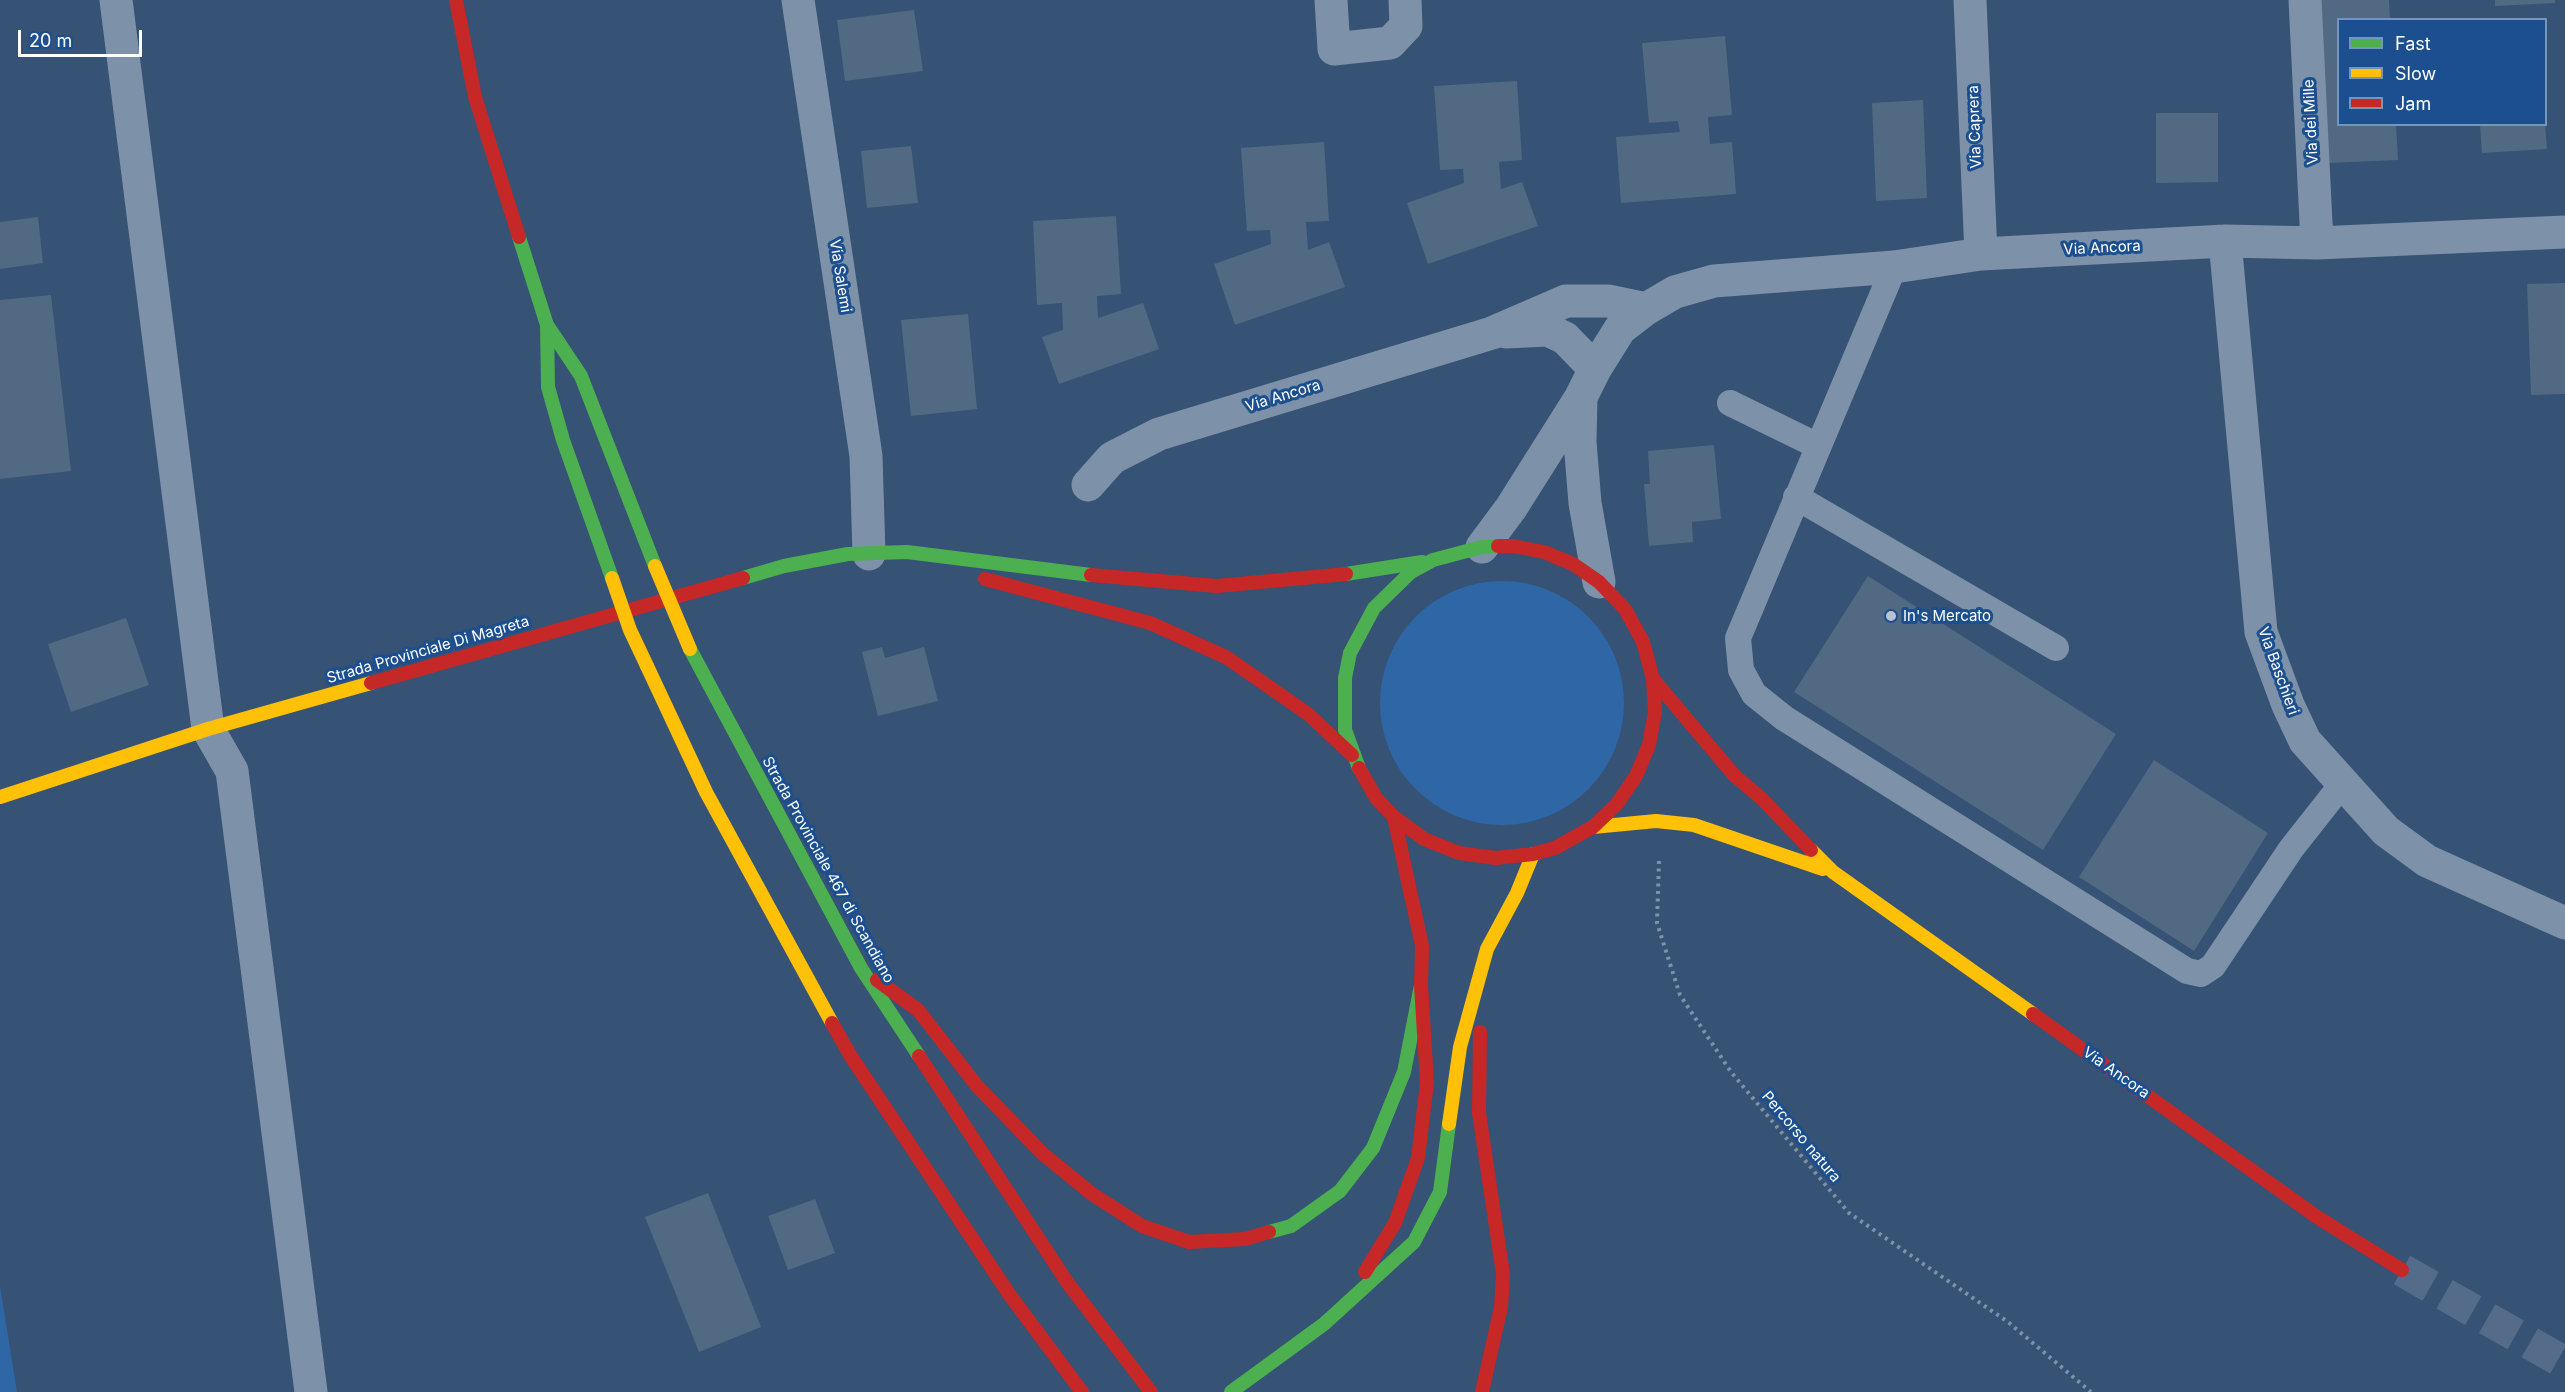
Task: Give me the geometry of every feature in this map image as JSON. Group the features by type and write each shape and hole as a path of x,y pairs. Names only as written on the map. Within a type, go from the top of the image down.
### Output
{"main road":[{"name":"Strada Provinciale 467 di Scandiano","path":"456,0 475,97 546,325 548,387 563,440 630,630 706,792 850,1055 1009,1294 1082,1392"},
{"name":"Strada Provinciale 467 di Scandiano","path":"546,325 581,376 690,650 861,968 1067,1282 1151,1392"},
{"path":"1513,546 1544,552 1573,564 1599,582 1625,609 1643,642 1653,679 1654,712 1649,745 1636,777 1617,804 1593,827 1555,848 1533,854 1496,858 1459,853 1424,839 1394,817 1376,798 1352,755 1345,730 1343,704 1344,678 1350,653 1374,608 1411,572 1433,560 1482,547 1513,546"},
{"name":"Strada Provinciale Di Magreta","path":"0,798 208,729 784,566 848,554 907,552 1152,582 1217,586 1363,572 1433,560"},
{"path":"869,554 942,571"},
{"path":"977,577 1150,623 1226,657 1308,714 1352,755"},
{"path":"1653,679 1734,775 1762,799 1833,872"},
{"path":"1346,1304 1395,1223 1418,1158 1427,1082 1421,985 1422,946 1394,817"},
{"path":"1593,827 1656,821 1694,825 1833,872"},
{"path":"1231,1392 1324,1324 1414,1242 1440,1192 1460,1047 1487,950 1517,892 1533,854"},
{"name":"Via Ancora","path":"1833,872 2317,1217 2402,1269"},
{"path":"1482,1392 1501,1307 1503,1274 1479,1113 1479,1048 1487,950"},
{"path":"861,968 918,1010 977,1086 1043,1154 1092,1194 1142,1226 1189,1242 1245,1239 1291,1226 1340,1191 1372,1148 1404,1072 1421,985"}],"street":[{"path":"116,0 208,729 232,771 311,1392"},
{"name":"Via Salemi","path":"798,0 866,456 869,554"},
{"path":"1331,0 1334,49 1390,44 1406,26 1405,0"},
{"name":"Via Caprera","path":"1970,0 1981,254"},
{"name":"Via dei Mille","path":"2305,0 2317,243"},
{"name":"Via Ancora","path":"1482,547 1511,508 1620,329 1646,309 1675,292 1714,281 1894,267 1981,254 2225,242 2317,243 2565,232"},
{"name":"Via Baschieri","path":"2225,242 2261,632 2288,705 2305,741 2386,831 2427,861 2565,923"},
{"name":"Via Ancora","path":"1088,485 1112,458 1159,434 1492,333 1566,301 1608,302 1646,309"},
{"name":"Via Ancora","path":"1492,333 1548,330 1565,338 1588,383"},
{"path":"1588,383 1580,442 1585,503 1599,582"}],"lane":[{"path":"1894,267 1738,638 1741,670 1754,694 1784,718 2187,971 2201,974 2213,966 2291,849 2343,783"},
{"path":"1730,403 1818,446"},
{"path":"1796,497 2056,648"}],"path":[{"name":"Percorso natura","path":"1659,855 1657,923 1680,995 1731,1072 1849,1213 2008,1322 2091,1392"}],"shaded area":[{"path":"1502,581 1526,584 1549,591 1570,602 1588,617 1603,635 1614,656 1621,679 1624,703 1621,727 1614,750 1603,771 1588,789 1570,804 1549,815 1526,822 1502,825 1478,822 1455,815 1434,804 1416,789 1401,771 1390,750 1383,727 1380,703 1383,679 1390,656 1401,635 1416,617 1434,602 1455,591 1478,584"},
{"path":"0,1286 17,1392 0,1392"}],"building":[{"path":"2319,0 2389,0 2390,18 2337,18 2337,126 2396,126 2398,160 2327,163"},
{"path":"2495,0 2555,0 2555,3 2495,6"},
{"path":"914,10 923,71 845,81 837,20"},
{"path":"1725,36 1732,115 1708,117 1710,144 1732,142 1736,194 1621,203 1616,137 1680,132 1678,121 1649,123 1642,43"},
{"path":"1517,81 1522,160 1499,162 1501,189 1522,182 1538,226 1428,264 1407,203 1464,183 1463,169 1440,170 1434,86"},
{"path":"1923,100 1927,198 1876,201 1872,103"},
{"path":"2156,113 2218,113 2218,182 2156,183"},
{"path":"2480,126 2545,126 2547,149 2482,153"},
{"path":"1324,142 1329,221 1306,222 1308,250 1329,242 1345,287 1235,325 1214,264 1271,244 1270,230 1247,231 1241,148"},
{"path":"911,146 918,203 867,208 861,151"},
{"path":"1116,216 1121,294 1097,296 1098,318 1143,303 1159,349 1059,384 1042,337 1063,330 1062,303 1037,305 1033,221"},
{"path":"38,217 43,263 0,269 0,222"},
{"path":"2565,283 2565,394 2531,395 2527,284"},
{"path":"51,295 71,471 0,479 0,300"},
{"path":"968,314 977,409 911,416 901,320"},
{"path":"1714,445 1721,519 1692,522 1693,542 1649,546 1644,484 1650,484 1648,451"},
{"path":"1868,576 2116,734 2043,850 1794,692"},
{"path":"126,618 149,685 71,712 48,644"},
{"path":"882,647 885,658 924,647 938,701 878,716 862,652"},
{"path":"2154,760 2268,833 2194,951 2079,877"},
{"path":"708,1193 761,1327 699,1352 645,1217"},
{"path":"815,1199 835,1253 788,1270 768,1216"}],"tunnel":[{"path":"2402,1270 2565,1363"}],"traffic: fast":[{"path":"519,237 547,325 548,387 563,440 612,578"},
{"path":"547,325 581,376 655,566"},
{"path":"1359,768 1345,730 1345,678 1350,653 1374,608 1411,572 1433,560 1482,547 1498,546"},
{"path":"743,578 784,566 848,554 907,552 1091,575"},
{"path":"1346,574 1422,562"},
{"path":"690,649 861,968 919,1056"},
{"path":"1269,1232 1291,1226 1340,1191 1373,1148 1404,1072 1421,985"},
{"path":"1231,1392 1324,1324 1414,1242 1440,1192 1449,1124"}],"traffic: slow":[{"path":"655,566 690,649"},
{"path":"612,578 630,630 647,666"},
{"path":"647,666 706,792 832,1023"},
{"path":"0,797 208,729 371,683"},
{"path":"1593,827 1656,821 1694,825 1823,869"},
{"path":"1811,850 1833,872 2033,1014"},
{"path":"1449,1124 1460,1047 1487,949 1517,893 1533,854"}],"traffic: jam":[{"path":"456,0 475,97 519,237"},
{"path":"1498,546 1513,546 1544,552 1573,564 1599,582 1625,609 1643,642 1653,679 1734,775 1762,799 1811,850"},
{"path":"1091,575 1217,586 1346,574"},
{"path":"371,683 743,578"},
{"path":"985,579 1150,623 1226,657 1308,714 1352,755"},
{"path":"1359,768 1376,798 1394,817 1424,839 1459,853 1496,858 1533,854 1555,848 1593,827 1617,804 1636,776 1649,745 1655,712 1653,679"},
{"path":"1365,1272 1395,1223 1418,1158 1427,1082 1421,985 1422,946 1394,817"},
{"path":"877,980 918,1010 977,1086 1043,1154 1092,1194 1142,1226 1189,1242 1245,1239 1269,1232"},
{"path":"2033,1014 2317,1217 2402,1270"},
{"path":"832,1023 850,1055 1009,1294 1082,1392"},
{"path":"1480,1032 1479,1113 1503,1274 1501,1307 1482,1392"},
{"path":"919,1056 1067,1282 1151,1392"}],"place":[{"name":"In's Mercato","path":"1891,616"}]}
